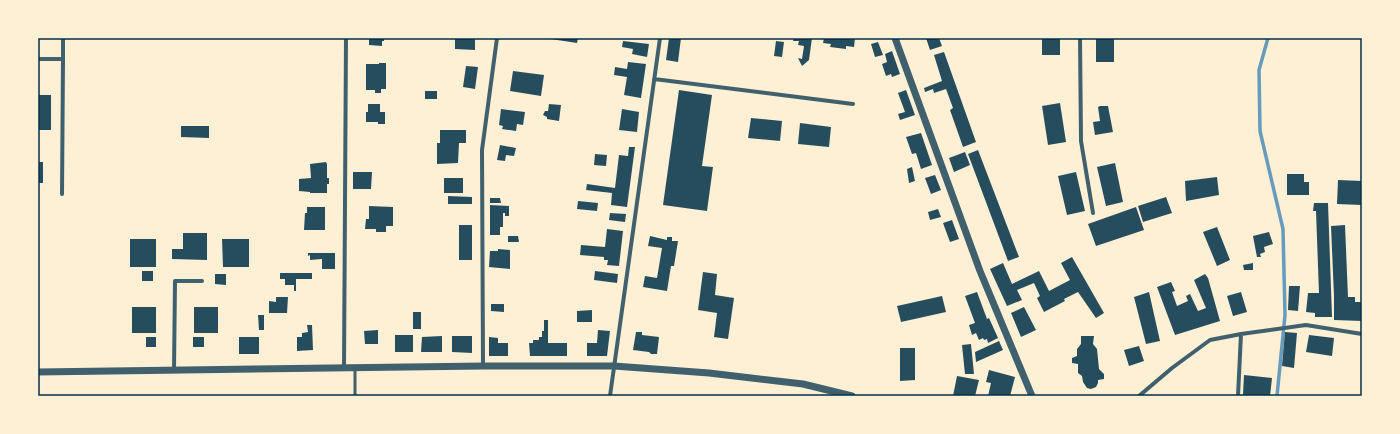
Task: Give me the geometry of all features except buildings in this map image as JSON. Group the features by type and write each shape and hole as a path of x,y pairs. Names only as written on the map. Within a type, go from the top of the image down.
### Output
{"street":[{"path":"62,194 63,38"},
{"path":"344,368 346,38"},
{"path":"482,366 482,150 498,38"},
{"path":"610,396 660,38"},
{"path":"894,38 980,271 1032,396"},
{"path":"1080,38 1081,141 1093,213"},
{"path":"38,59 63,59"},
{"path":"654,80 853,104"},
{"path":"174,371 174,281 202,280"},
{"path":"1139,396 1172,368 1210,340 1306,325 1362,334"},
{"path":"1238,396 1241,334"},
{"path":"38,372 355,369 482,366 614,366 709,373 803,384 852,396"}],"lane":[{"path":"355,369 356,396"}],"waterway":[{"path":"1268,38 1259,70 1260,131 1283,229 1285,315 1277,396"}]}
